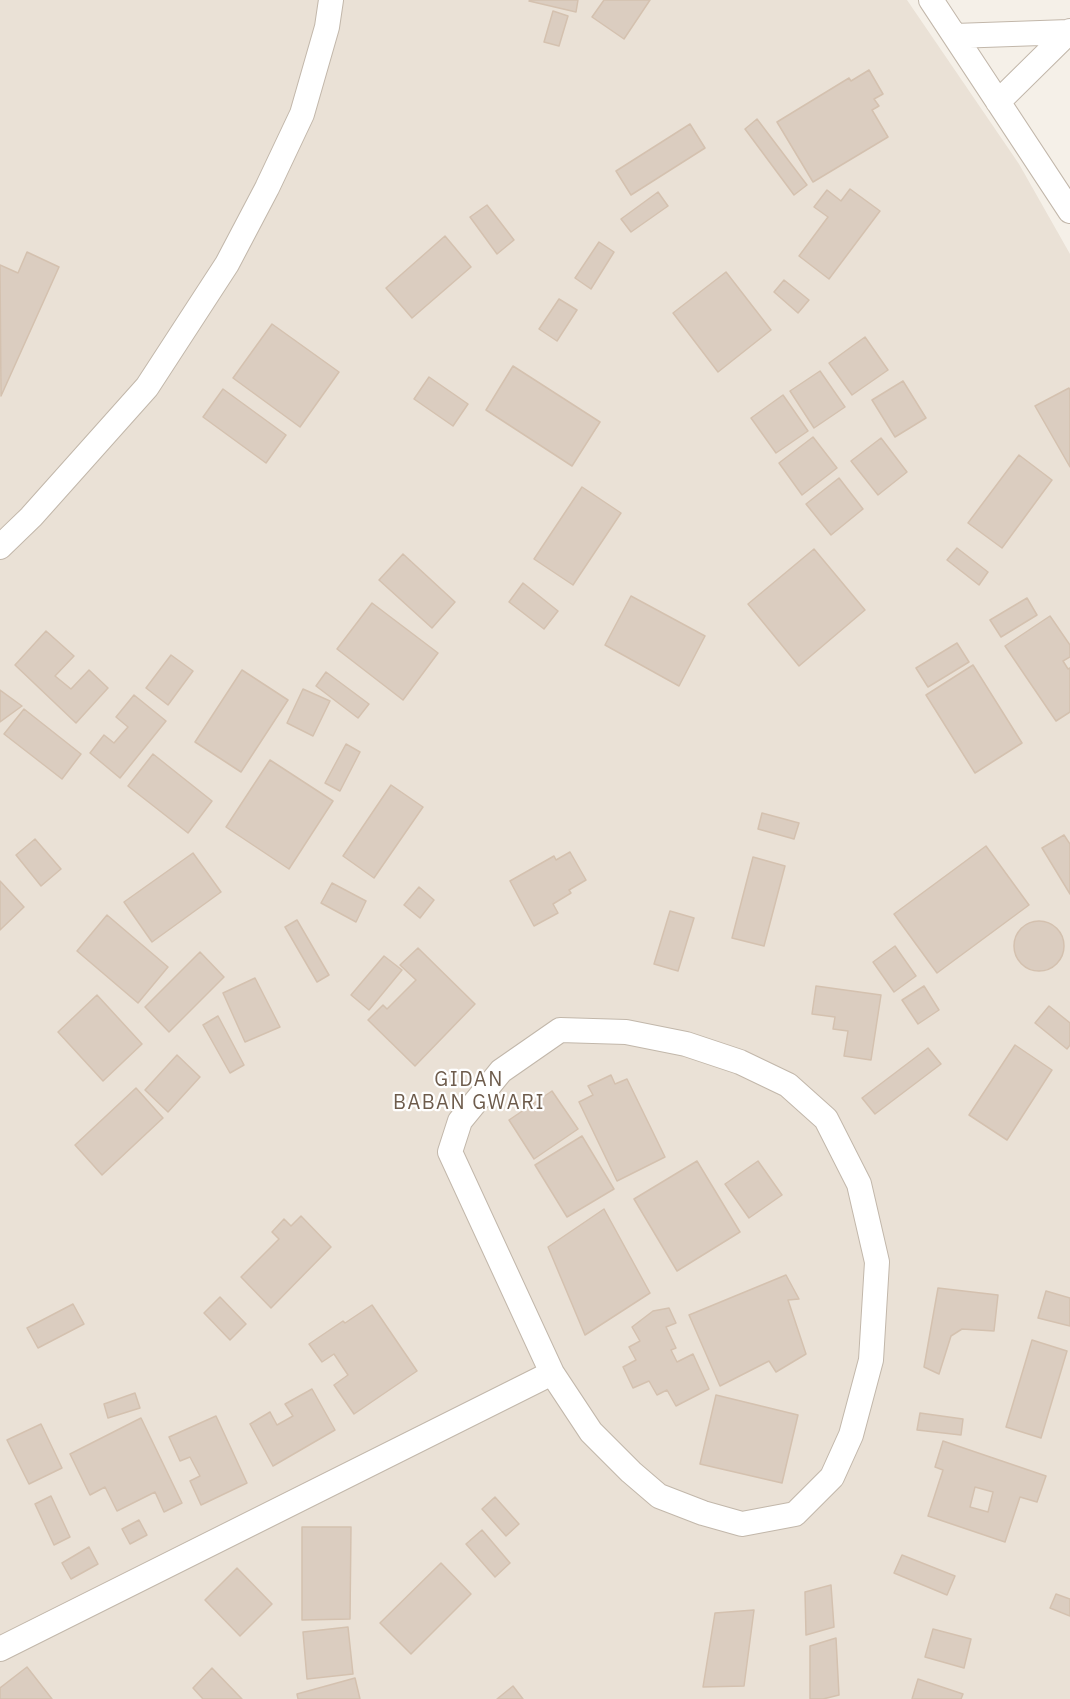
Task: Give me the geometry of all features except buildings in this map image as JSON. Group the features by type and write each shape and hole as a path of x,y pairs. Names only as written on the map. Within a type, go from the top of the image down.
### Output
{"street":[{"path":"0,547 31,517 147,387 227,264 302,114 327,27 331,0"},
{"path":"931,0 1070,211"},
{"path":"955,36 1069,31"},
{"path":"998,102 1069,31"},
{"path":"560,1030 626,1032 686,1044 740,1062 788,1085 826,1119 859,1184 877,1262 871,1360 851,1435 832,1477 795,1514 742,1524 703,1513 659,1496 591,1432 552,1374 450,1152 460,1121 501,1071 560,1030"},
{"path":"0,1649 552,1374"}],"shaded area":[{"path":"0,0 907,0 1019,164 1070,254 1070,1699 0,1699"}],"district":[{"name":"GIDAN BABAN GWARI","path":"469,1092"}]}
